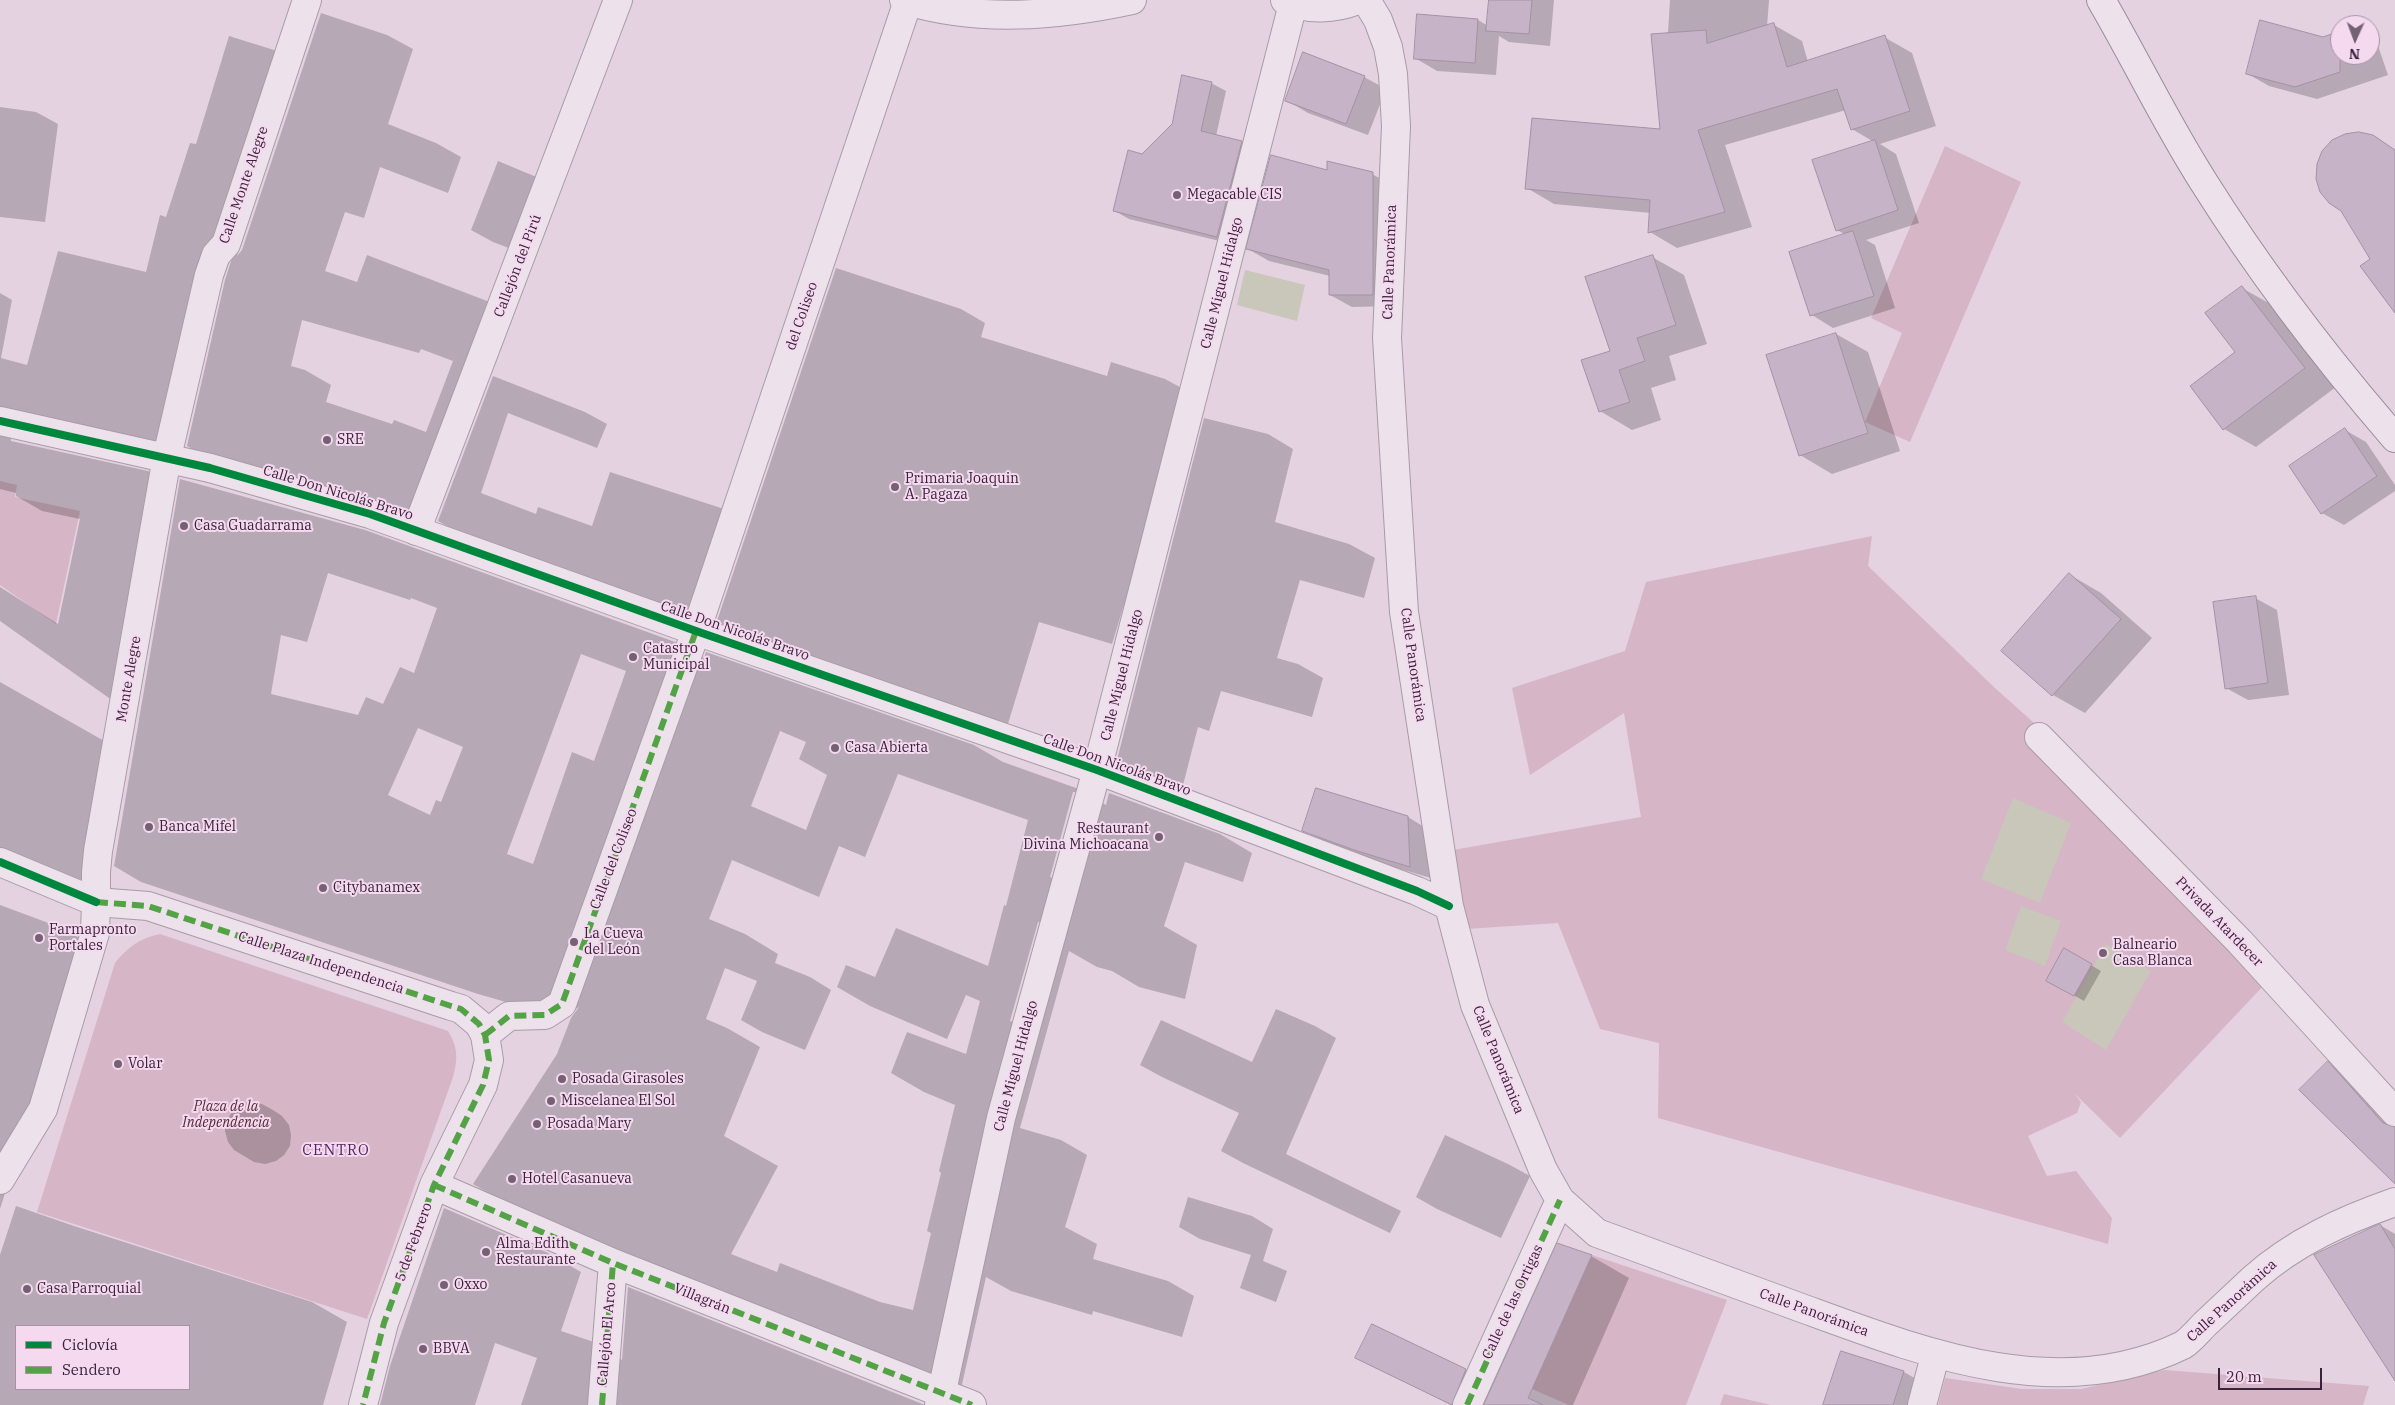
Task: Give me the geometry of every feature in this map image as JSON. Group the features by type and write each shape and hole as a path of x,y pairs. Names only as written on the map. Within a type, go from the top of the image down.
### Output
{"street":[{"name":"Calle Monte Alegre","path":"167,457 209,275 216,255 226,244 307,0"},
{"name":"Callejón del Pirú","path":"416,530 618,0"},
{"path":"906,1 965,14 1006,15 1060,12 1132,0"},
{"path":"1289,2 1311,7 1329,7 1358,0"},
{"name":"Calle Panorámica","path":"1366,0 1378,20 1388,47 1393,74 1396,126 1387,338 1404,612 1449,906 1475,1005 1543,1170 1560,1200 1597,1234 1935,1356 2012,1375 2044,1377 2076,1377 2104,1372 2150,1360 2184,1344 2256,1276 2284,1255 2322,1232 2395,1202"},
{"path":"2102,0 2208,188 2270,282 2315,342 2395,438"},
{"name":"del Coliseo","path":"696,631 906,1"},
{"name":"Calle Miguel Hidalgo","path":"940,1400 1001,1118 1097,770 1289,2"},
{"name":"Calle Don Nicolás Bravo","path":"0,421 141,453 167,457 370,514 696,631 1097,770 1417,891 1449,906"},
{"name":"Monte Alegre","path":"0,1180 43,1109 94,933 98,851 167,457"},
{"name":"Calle del Coliseo","path":"485,1035 508,1016 545,1015 562,1004 696,631"},
{"name":"Privada Atardecer","path":"2038,737 2240,942 2395,1112"},
{"name":"Calle Plaza Independencia","path":"0,862 96,902 148,906 451,1006 471,1016 479,1024 485,1035 489,1060 483,1085"},
{"name":"5 de Febrero","path":"362,1405 384,1323 434,1185 483,1085"},
{"name":"Villagrán","path":"434,1185 613,1263 940,1400 972,1405"},
{"name":"Calle de las Ortigas","path":"1467,1405 1560,1200"},
{"name":"Callejón El Arco","path":"602,1405 613,1263"},
{"path":"1922,1405 1935,1356"}],"green space":[{"path":"1945,146 2021,182 1910,442 1865,422 1902,333 1871,318"},
{"path":"0,481 17,485 15,497 80,511 56,624 0,585"},
{"path":"1872,536 1868,566 1995,688 2071,756 2265,984 2120,1138 2074,1093 2081,1102 2077,1113 2028,1136 2047,1176 2076,1171 2112,1218 2108,1244 1658,1118 1659,1043 1600,1029 1558,923 1466,929 1453,850 1641,817 1624,713 1530,775 1512,688 1625,651 1646,582"},
{"name":"Plaza de la Independencia","path":"160,934 448,1031 454,1042 456,1064 453,1077 367,1319 37,1212 115,963 135,944"},
{"path":"1592,1255 1727,1300 1686,1405 1569,1405 1532,1389"},
{"path":"2165,1370 2369,1386 2363,1405 1938,1405 1945,1378 2022,1389 2081,1389"},
{"path":"1724,1394 1771,1405 1720,1405"}],"shaded area":[{"path":"1245,270 1305,285 1297,321 1237,305"},
{"path":"2013,798 2071,823 2040,903 1981,879"},
{"path":"2021,906 2061,921 2045,966 2005,950"},
{"path":"2106,944 2151,971 2106,1050 2062,1022"}],"building":[{"path":"1489,0 1532,0 1529,34 1486,31"},
{"path":"1417,14 1478,19 1475,63 1414,59"},
{"path":"2260,20 2323,37 2330,35 2330,65 2340,65 2340,72 2295,87 2246,74"},
{"path":"1774,23 1787,67 1885,35 1910,111 1851,130 1837,89 1698,130 1725,212 1648,233 1650,200 1525,189 1532,118 1660,129 1651,34 1706,30 1707,43"},
{"path":"1303,52 1365,76 1346,124 1285,101"},
{"name":"Megacable CIS","path":"1182,75 1212,82 1201,131 1242,141 1217,237 1113,211 1128,150 1142,154 1172,124"},
{"path":"2359,132 2373,135 2395,150 2395,313 2360,266 2370,259 2341,211 2329,203 2320,192 2316,179 2317,164 2322,151 2332,140 2345,134"},
{"path":"1875,140 1898,210 1836,231 1812,160"},
{"path":"1271,155 1327,170 1327,161 1373,172 1373,295 1329,295 1329,270 1246,249"},
{"path":"1853,231 1874,296 1810,316 1789,252"},
{"path":"1653,255 1676,325 1637,338 1645,361 1619,370 1630,402 1599,412 1581,360 1610,351 1585,277"},
{"path":"2242,286 2305,368 2223,430 2190,386 2235,352 2205,313"},
{"path":"1836,333 1868,433 1799,456 1766,355"},
{"path":"2345,428 2377,476 2321,514 2289,466"},
{"path":"2069,573 2121,619 2052,696 2001,651"},
{"path":"2256,596 2268,683 2225,689 2213,602"},
{"path":"1316,788 1408,816 1410,867 1354,850 1302,831"},
{"path":"2064,948 2092,964 2074,996 2046,981"},
{"path":"2328,1061 2383,1123 2395,1127 2395,1184 2299,1090"},
{"path":"2380,1224 2395,1249 2395,1381 2314,1255"},
{"path":"1557,1243 1592,1255 1528,1398 1543,1405 1484,1405"},
{"path":"1372,1324 1466,1369 1452,1405 1355,1358"},
{"path":"1841,1351 1904,1371 1893,1405 1823,1405"}],"marked path":[{"path":"485,1035 509,1016 545,1015 562,1004 696,631"},
{"path":"96,902 148,906 461,1009 479,1024 485,1035 489,1060 483,1085 434,1185 384,1323 363,1405"},
{"path":"434,1185 613,1263 972,1405"},
{"path":"1467,1405 1560,1200"},
{"path":"602,1405 613,1263"}],"cycle path":[{"path":"0,421 210,468 370,514 696,631 1097,770 1417,891 1449,906"},
{"path":"0,862 96,902"}],"place":[{"name":"Megacable CIS","path":"1177,195"},
{"name":"SRE","path":"327,440"},
{"name":"Primaria Joaquin A. Pagaza","path":"895,487"},
{"name":"Casa Guadarrama","path":"184,526"},
{"name":"Catastro Municipal","path":"633,657"},
{"name":"Casa Abierta","path":"835,748"},
{"name":"Banca Mifel","path":"149,827"},
{"name":"Restaurant Divina Michoacana","path":"1159,837"},
{"name":"Citybanamex","path":"323,888"},
{"name":"Farmapronto Portales","path":"39,938"},
{"name":"La Cueva del León","path":"574,942"},
{"name":"Balneario Casa Blanca","path":"2103,953"},
{"name":"Volar","path":"118,1064"},
{"name":"Posada Girasoles","path":"562,1079"},
{"name":"Miscelanea El Sol","path":"551,1101"},
{"name":"Posada Mary","path":"537,1124"},
{"name":"Hotel Casanueva","path":"512,1179"},
{"name":"Alma Edith Restaurante","path":"486,1252"},
{"name":"Oxxo","path":"444,1285"},
{"name":"Casa Parroquial","path":"27,1289"},
{"name":"BBVA","path":"423,1349"}],"district":[{"name":"CENTRO","path":"336,1151"}]}
